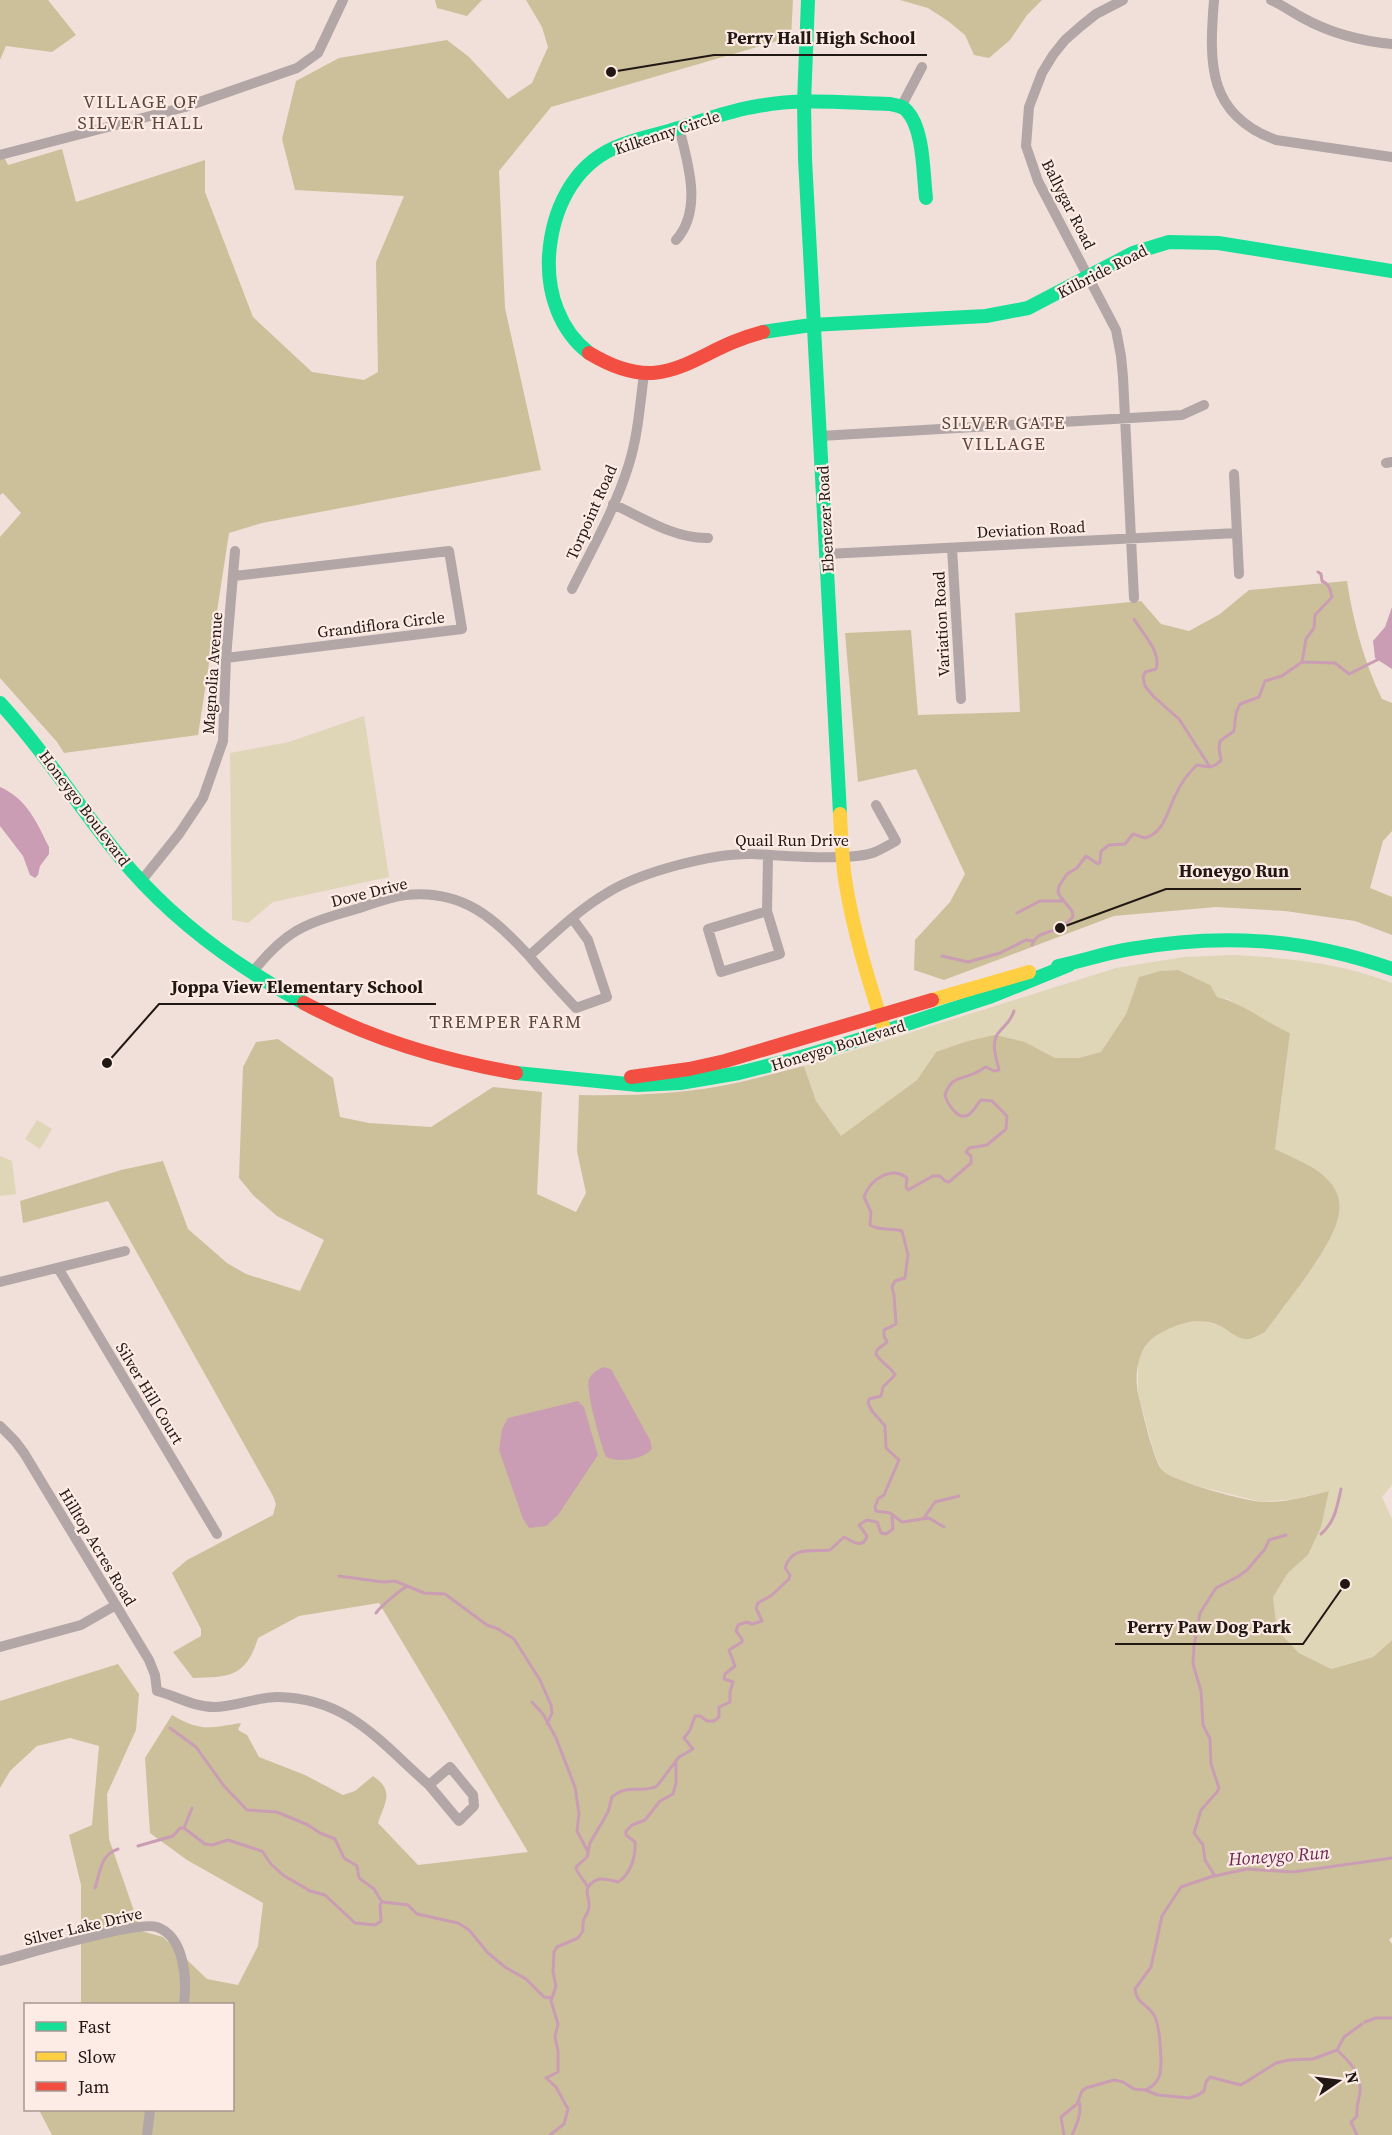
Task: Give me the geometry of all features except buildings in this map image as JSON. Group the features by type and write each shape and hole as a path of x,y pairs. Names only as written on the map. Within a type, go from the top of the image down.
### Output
{"street":[{"path":"0,155 185,107 297,68 318,53 343,0"},
{"name":"Ebenezer Road","path":"808,0 804,103 842,856 849,907 885,1032"},
{"name":"Ballygar Road","path":"1123,0 1096,14 1065,40 1042,73 1029,107 1026,146 1038,181 1107,311 1118,340 1134,598"},
{"path":"1214,0 1211,41 1214,78 1219,93 1238,118 1260,134 1276,140 1392,158"},
{"path":"1270,0 1336,33 1362,41 1392,44"},
{"path":"922,67 901,107 910,116 917,131 926,198"},
{"name":"Kilkenny Circle","path":"814,325 784,327 760,332 683,367 644,374 626,371 600,360 577,343 565,327 557,314 550,291 548,260 550,241 565,194 576,176 591,162 620,145 753,107 804,103 890,104 901,107"},
{"path":"676,240 686,227 691,198 688,167 679,128"},
{"name":"Kilbride Road","path":"814,325 1005,314 1043,301 1133,253 1152,246 1185,241 1218,243 1392,271"},
{"name":"Torpoint Road","path":"572,589 629,465 636,435 644,374"},
{"path":"820,436 1182,415 1204,405"},
{"path":"1234,474 1239,574"},
{"path":"613,504 678,534 698,539 708,538"},
{"name":"Deviation Road","path":"827,554 1237,533"},
{"name":"Variation Road","path":"952,548 961,699"},
{"name":"Magnolia Avenue","path":"142,880 203,798 223,741 226,658 235,551"},
{"name":"Grandiflora Circle","path":"226,658 462,629 449,551 234,576"},
{"name":"Honeygo Boulevard","path":"0,703 32,739 116,852 183,920 252,973 332,1018 365,1033 431,1056 512,1073 622,1085 655,1085 735,1074 787,1062 885,1032 1037,980 1069,965"},
{"name":"Quail Run Drive","path":"529,956 572,918 607,892 622,884 647,876 719,857 752,854 842,856 874,853 896,841 876,806"},
{"path":"767,911 708,929 721,972 780,954 767,911 768,856"},
{"name":"Dove Drive","path":"252,973 286,937 315,921 404,895 437,895 473,907 499,924 576,1008 607,997 588,940 572,918"},
{"name":"Honeygo Boulevard","path":"598,1081 688,1069 725,1061 1033,971 1069,965 1129,949 1196,940 1228,939 1307,945 1339,952 1392,969"},
{"path":"0,1281 125,1251"},
{"name":"Silver Hill Court","path":"58,1268 217,1534"},
{"name":"Hilltop Acres Road","path":"0,1426 24,1453 116,1605 153,1668 157,1691 191,1704 211,1707 276,1697 323,1704 363,1724 429,1785"},
{"path":"0,1647 81,1625 116,1605"},
{"path":"450,1767 473,1795 474,1806 459,1821 429,1785 450,1767"},
{"name":"Silver Lake Drive","path":"0,1961 123,1929 153,1926 170,1936 178,1949 183,1971 184,2003"},
{"path":"147,2135 150,2111"}],"shaded area":[{"path":"0,0 48,0 76,35 52,52 6,46 0,60"},
{"path":"435,0 482,0 467,16 437,8"},
{"path":"526,0 793,0 791,37 551,107 499,171 505,308 541,470 262,523 229,533 198,735 64,753 57,742 0,678 0,537 21,513 3,493 0,495 0,149 8,165 62,149 76,202 205,160 205,192 253,317 312,372 364,380 378,372 376,262 404,196 295,190 282,139 296,81 339,58 447,40 469,57 508,99 532,83 548,47 542,27"},
{"path":"900,0 1042,0 1027,15 1010,40 989,58 974,55 965,35 948,21 928,8"},
{"path":"1347,581 1352,611 1370,671 1382,699 1392,703 1392,831 1383,841 1370,888 1392,897 1392,935 1355,921 1285,911 1216,907 1114,916 944,980 914,970 915,940 950,902 965,874 916,769 858,782 845,633 911,630 918,715 1020,712 1015,613 1141,601 1161,624 1189,631 1220,614 1249,590"},
{"path":"1392,607 1392,669 1375,658 1373,641 1385,627"},
{"path":"364,716 389,877 273,902 248,923 232,920 230,753 289,742"},
{"path":"0,787 24,804 49,847 49,854 35,878 30,875 23,856 0,826"},
{"path":"1235,955 1334,966 1392,983 1392,1485 1382,1497 1392,1519 1392,1638 1373,1657 1330,1669 1299,1653 1277,1630 1273,1597 1288,1573 1308,1555 1321,1527 1329,1491 1294,1499 1262,1502 1181,1482 1162,1471 1154,1452 1138,1394 1138,1358 1149,1342 1165,1330 1182,1323 1204,1321 1220,1326 1244,1339 1265,1332 1275,1317 1334,1188 1325,1177 1275,1149 1290,1033 1271,1025 1228,999 1217,997 1178,970 1160,971 1139,977 1126,1014 1101,1052 1078,1058 1055,1058 1025,1042 936,1052 917,1080 840,1137 816,1101 804,1066 1116,968 1184,957"},
{"path":"1178,970 1210,985 1217,997 1236,1004 1290,1033 1275,1149 1322,1174 1333,1186 1338,1198 1339,1212 1329,1240 1265,1332 1244,1339 1220,1326 1202,1321 1176,1326 1159,1334 1147,1344 1138,1366 1137,1391 1156,1458 1163,1471 1170,1475 1211,1490 1262,1502 1288,1500 1329,1491 1321,1527 1308,1555 1288,1573 1273,1597 1277,1630 1299,1653 1331,1669 1373,1657 1392,1638 1392,1937 1389,1940 1392,1944 1392,2135 52,2135 40,2111 234,2111 234,2003 81,2003 81,1885 69,1835 92,1825 99,1746 70,1738 37,1746 10,1771 0,1788 0,1701 118,1664 139,1694 136,1730 107,1794 109,1839 141,1931 163,1937 207,1979 238,1985 258,1946 263,1903 187,1860 150,1833 145,1758 172,1715 191,1724 206,1727 241,1723 238,1730 247,1735 259,1757 305,1775 343,1795 355,1791 373,1776 380,1781 386,1792 378,1823 418,1865 528,1852 379,1603 299,1616 258,1638 248,1661 242,1668 227,1675 193,1678 173,1652 201,1636 201,1629 172,1573 187,1560 273,1515 276,1504 108,1201 23,1223 20,1201 121,1170 163,1161 188,1229 227,1263 246,1274 300,1291 324,1240 277,1216 253,1195 239,1178 243,1067 256,1042 278,1039 333,1078 340,1117 369,1123 431,1127 493,1087 542,1092 537,1194 576,1212 586,1193 577,1151 579,1095 638,1095 697,1090 804,1066 816,1101 841,1136 917,1080 936,1052 968,1041 995,1035 1025,1042 1055,1058 1078,1058 1101,1052 1126,1014 1139,977 1160,971"},
{"path":"37,1120 52,1129 40,1149 25,1139"},
{"path":"0,1156 12,1161 16,1194 0,1196"},
{"path":"603,1367 611,1369 650,1440 652,1449 642,1456 624,1460 606,1457 594,1418 588,1385 592,1375"},
{"path":"578,1401 584,1407 598,1455 558,1515 546,1526 529,1528 523,1519 499,1450 502,1429 508,1418"}],"waterway":[{"path":"1302,662 1306,639 1314,628 1315,615 1332,597 1329,587 1322,581 1321,574 1318,572"},
{"path":"1134,619 1154,649 1156,656 1156,669 1145,672 1143,677 1145,686 1179,719 1210,767"},
{"name":"Honeygo Run","path":"1032,945 1037,937 1063,926 1073,917 1072,911 1058,892 1067,874 1077,868 1086,856 1098,864 1101,851 1109,845 1125,844 1133,834 1145,838 1157,832 1179,788 1190,772 1197,765 1213,766 1221,760 1220,741 1234,731 1236,713 1240,704 1259,697 1265,681 1282,676 1302,662 1335,663 1349,674 1381,658"},
{"path":"1017,913 1040,901 1062,901"},
{"path":"942,956 968,962 1000,953 1026,940 1034,941"},
{"name":"Honeygo Run","path":"944,1527 929,1518 902,1522 890,1513 876,1511 875,1507 878,1499 884,1495 899,1460 886,1448 885,1426 868,1403 869,1399 881,1396 883,1387 895,1375 876,1354 877,1350 887,1342 884,1330 896,1324 892,1287 895,1281 905,1278 908,1255 902,1231 870,1225 871,1212 864,1197 876,1180 888,1174 901,1174 907,1178 908,1190 933,1176 940,1176 949,1182 971,1163 971,1156 966,1152 969,1148 987,1145 1006,1129 1007,1116 992,1101 981,1100 972,1112 960,1116 945,1095 951,1084 958,1079 986,1067 994,1071 999,1070 995,1040 1014,1011"},
{"path":"1321,1534 1337,1508 1341,1489"},
{"path":"924,1518 935,1502 959,1496"},
{"name":"Honeygo Run","path":"550,2135 564,2124 568,2109 556,2087 546,2078 558,2072 555,2037 558,2024 551,2001 556,1986 553,1972 554,1952 557,1947 578,1938 583,1931 583,1921 589,1907 588,1887 576,1867 587,1857 590,1843 608,1812 612,1797 623,1790 657,1786 679,1757 693,1749 684,1738 695,1716 700,1716 707,1721 714,1721 719,1717 719,1707 730,1702 733,1682 724,1679 725,1674 735,1666 729,1650 742,1642 736,1631 738,1625 762,1621 756,1608 758,1603 772,1595 789,1579 790,1575 785,1568 792,1556 803,1551 830,1550 844,1537 860,1544 863,1543 867,1536 859,1525 867,1520 877,1522 881,1533 886,1534 893,1529 892,1516"},
{"path":"1215,1876 1205,1860 1203,1845 1194,1833 1201,1810 1219,1788 1211,1764 1210,1739 1203,1725 1201,1691 1193,1664 1200,1613 1216,1588 1247,1570 1265,1549 1269,1540 1286,1535"},
{"path":"339,1576 383,1582 395,1581 424,1593 445,1594 487,1625 514,1639 540,1680 551,1705 552,1713 547,1724"},
{"path":"376,1613 408,1586"},
{"path":"532,1702 543,1714 556,1738 575,1787 579,1814 577,1831 588,1852"},
{"path":"170,1728 196,1747 224,1786 247,1810 277,1812 335,1839 344,1858 357,1866 359,1878 374,1889 382,1902 380,1905 381,1921 375,1925 355,1923 325,1895 310,1891 283,1875 262,1851 228,1840 212,1845 205,1844 184,1828"},
{"name":"Honeygo Run","path":"588,1887 598,1879 618,1882 623,1879 632,1864 635,1847 635,1842 626,1835 626,1831 632,1825 645,1820 660,1801 673,1794 676,1783 676,1763"},
{"path":"184,1828 192,1808"},
{"path":"138,1846 173,1836 180,1828 184,1828"},
{"path":"95,1888 104,1860 118,1849"},
{"name":"Honeygo Run","path":"1145,2090 1159,2077 1160,2046 1154,2015 1140,2001 1135,1989 1151,1967 1162,1916 1181,1887 1210,1877 1247,1869 1293,1872 1392,1858"},
{"path":"383,1902 408,1905 417,1914 458,1923 469,1930 488,1953 505,1967 526,1979 544,1997 551,1998"},
{"path":"1365,2022 1376,2018 1392,2018"},
{"path":"1064,2135 1061,2117 1077,2104 1082,2091 1086,2088 1114,2080 1123,2082 1134,2089 1158,2095 1189,2098 1204,2091 1210,2077 1241,2085 1276,2063 1313,2059 1337,2050 1344,2037 1362,2024"},
{"path":"1337,2050 1350,2063 1359,2079 1357,2116 1351,2122 1357,2135"},
{"name":"Honeygo Run","path":"1072,2135 1079,2114 1079,2101"}],"traffic: fast":[{"path":"808,0 804,103 805,159 840,814"},
{"path":"589,353 570,333 557,309 550,283 551,239 567,192 587,167 599,156 614,148 758,106 807,102 890,104 905,109 917,129 922,152 926,198"},
{"path":"763,332 811,325 986,316 1028,308 1133,253 1169,242 1218,243 1392,271"},
{"path":"0,703 34,743 113,849 149,889 211,944 280,990 304,1003"},
{"path":"1058,966 1130,949 1197,941 1230,940 1294,945 1327,951 1392,969"},
{"path":"516,1073 638,1085 680,1083 739,1073 855,1041 992,996 1069,965"}],"traffic: slow":[{"path":"840,814 843,863 852,918 885,1032"},
{"path":"932,1000 1029,972"}],"traffic: jam":[{"path":"589,353 616,367 639,372 660,372 679,367 738,340 763,332"},
{"path":"631,1077 689,1069 725,1061 932,1000"},
{"path":"304,1003 329,1016 407,1047 461,1062 516,1073"}],"place":[{"name":"Perry Hall High School","path":"611,72"},
{"name":"Honeygo Run","path":"1060,928"},
{"name":"Joppa View Elementary School","path":"107,1063"},
{"name":"Perry Paw Dog Park","path":"1345,1584"}],"district":[{"name":"VILLAGE OF SILVER HALL","path":"141,112"},
{"name":"SILVER GATE VILLAGE","path":"1004,433"},
{"name":"TREMPER FARM","path":"506,1022"}]}
